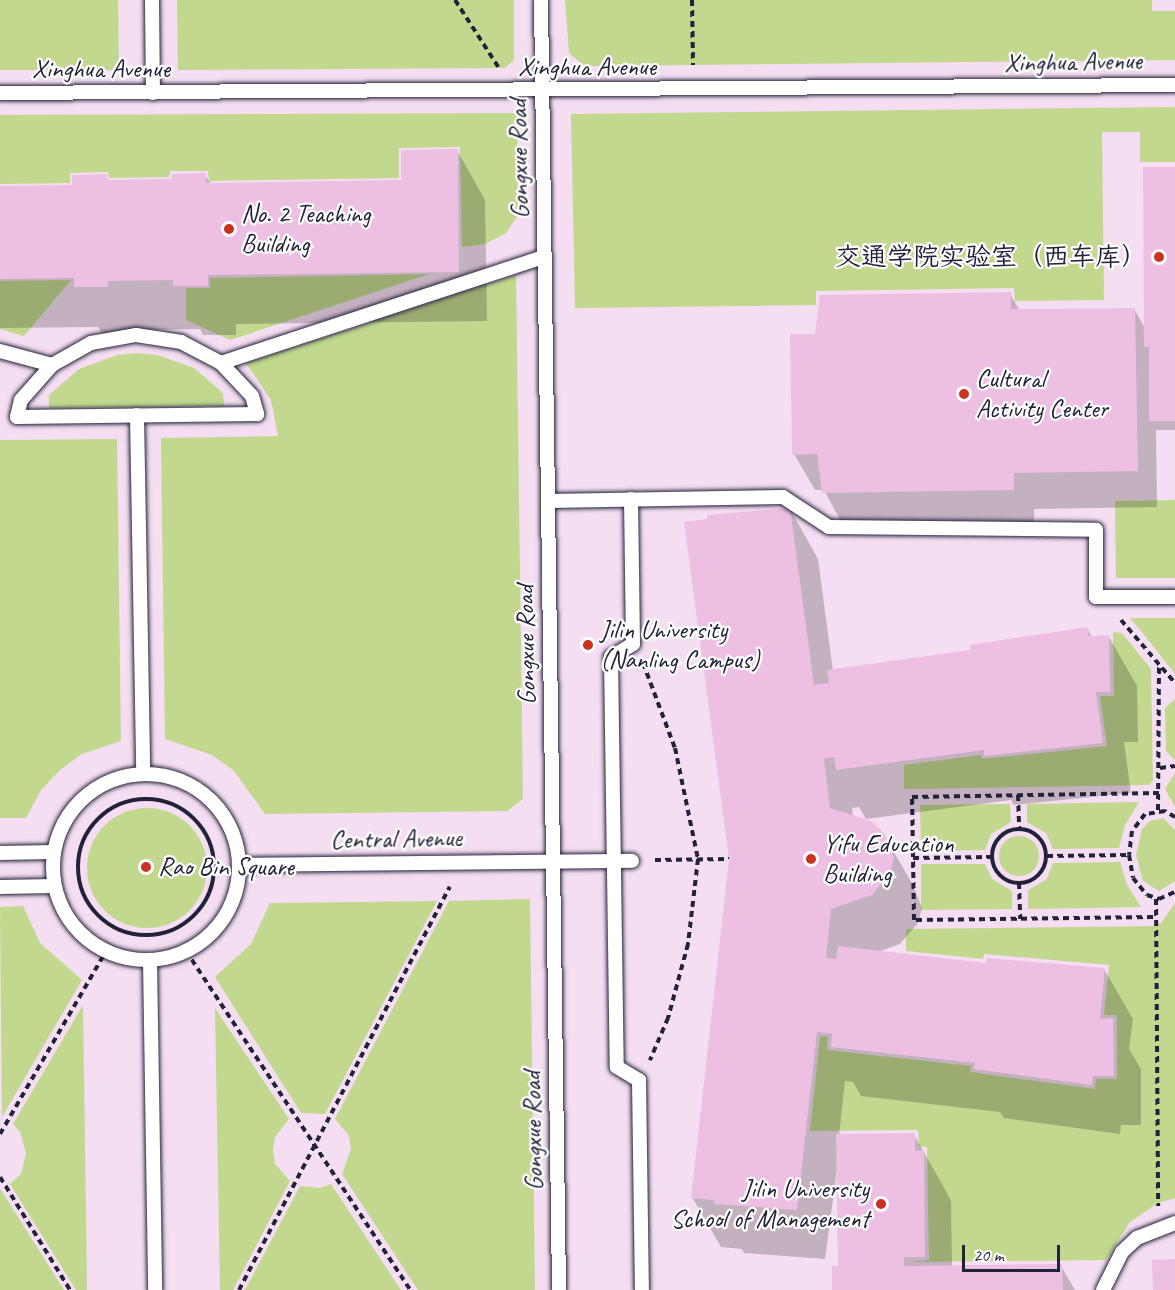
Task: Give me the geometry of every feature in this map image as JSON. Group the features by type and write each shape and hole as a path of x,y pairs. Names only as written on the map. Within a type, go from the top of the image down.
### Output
{"lane":[{"path":"152,0 153,93"},
{"name":"Gongxue Road","path":"541,0 560,1290"},
{"name":"Xinghua Avenue","path":"0,93 542,92 1175,85"},
{"path":"221,363 544,257"},
{"path":"136,335 181,342 221,363 252,396 257,414 17,417 21,400 52,365 91,343 136,335"},
{"path":"0,351 52,365"},
{"path":"137,415 142,774"},
{"path":"548,501 783,497 829,527 1096,530 1096,597 1175,597"},
{"path":"631,499 633,644 611,657 617,1067 639,1080 642,1290"},
{"path":"142,774 176,778 209,798 232,830 240,865 238,887 222,923 186,951 150,960 135,960 106,951 83,936 70,922 54,886 53,852 61,829 84,797 117,778 142,774"},
{"path":"0,853 53,852"},
{"name":"Central Avenue","path":"240,865 632,861"},
{"path":"0,887 54,886"},
{"path":"150,960 155,1290"},
{"path":"1103,1290 1122,1252 1158,1228 1175,1223"}],"path":[{"path":"455,0 514,92"},
{"path":"692,0 693,90"},
{"path":"1096,597 1127,626 1175,683"},
{"path":"633,644 675,748 698,860 695,902 678,986 639,1080"},
{"path":"1158,810 1159,666"},
{"path":"1160,768 1175,766"},
{"path":"1153,917 914,921 912,797 1159,793"},
{"path":"1018,795 1019,829"},
{"path":"153,799 181,808 202,827 213,853 213,882 201,908 180,926 153,935 111,926 90,906 79,880 79,852 91,826 100,816 125,802 153,799"},
{"path":"1156,899 1137,885 1129,855 1130,839 1140,819 1158,810 1175,817"},
{"path":"1019,829 1040,838 1047,856 1041,873 1019,883 998,874 991,857 998,839 1019,829"},
{"path":"1047,856 1129,855"},
{"path":"913,858 991,857"},
{"path":"676,860 729,860"},
{"path":"239,1290 463,863"},
{"path":"1019,883 1020,919"},
{"path":"1156,899 1175,892"},
{"path":"1156,899 1153,917 1158,1228"},
{"path":"0,1134 106,951"},
{"path":"186,951 410,1290"},
{"path":"0,1177 70,1290"}],"shaded area":[{"name":"Jilin University (Nanling Campus)","path":"0,0 1175,0 1175,1290 0,1290"}],"green space":[{"path":"0,0 118,0 119,70 0,70"},
{"path":"177,0 514,0 514,60 505,68 178,70"},
{"path":"565,0 1152,0 1152,11 1175,11 1175,60 583,65 569,53"},
{"path":"1175,107 1175,162 1140,162 1140,132 1102,132 1104,300 1015,301 1014,288 816,291 816,305 575,308 571,114"},
{"path":"517,113 518,215 506,233 485,244 462,247 460,147 399,148 399,178 209,181 208,171 170,171 169,177 109,178 108,172 70,173 70,183 0,184 0,115"},
{"path":"429,274 230,340 186,320 186,288 210,288 210,278"},
{"path":"516,275 523,799 507,811 265,814 234,771 212,755 165,739 161,438 278,436 271,400 246,363"},
{"path":"71,280 24,336 0,329 0,281"},
{"path":"137,353 157,355 194,368 223,393 224,406 49,408 49,395 79,369 117,355"},
{"path":"117,439 121,741 82,754 60,770 41,790 26,818 0,818 0,440"},
{"path":"1175,500 1175,578 1116,578 1115,501"},
{"path":"1130,618 1175,618 1175,674 1150,642"},
{"path":"1113,632 1122,633 1151,669 1153,781 1148,785 904,789 904,765 981,755 982,759 1107,746 1100,696 1114,696"},
{"path":"1175,699 1175,760 1166,751 1165,708"},
{"path":"1175,773 1175,807 1165,789"},
{"path":"1139,802 1125,825 1119,848 1053,849 1046,833 1027,822 1027,804"},
{"path":"1010,804 1011,822 991,834 985,850 921,851 920,805"},
{"name":"Rao Bin Square","path":"147,808 170,812 190,825 203,845 207,868 203,891 190,911 170,924 147,928 124,924 104,911 91,891 87,868 91,845 104,825 124,812"},
{"path":"1163,818 1175,830 1175,881 1159,891 1143,881 1136,855 1142,829 1150,821"},
{"path":"1019,836 1033,842 1039,856 1033,870 1019,876 1005,870 999,856 1005,842"},
{"path":"1120,862 1127,885 1141,907 1028,909 1028,890 1047,879 1053,863"},
{"path":"921,864 985,864 992,879 1012,891 1012,909 921,910"},
{"path":"530,899 535,1290 418,1290 342,1174 351,1149 349,1136 335,1119 449,901"},
{"path":"437,901 325,1114 301,1113 215,977 251,944 270,903"},
{"path":"1175,903 1175,1198 1158,1203 1130,1222 1106,1260 908,1262 929,1260 927,1147 919,1147 918,1130 810,1131 820,1036 828,1037 827,1050 971,1066 970,1072 1095,1089 1096,1079 1117,1079 1117,1015 1104,1015 1109,965 984,954 983,959 906,951 906,929 1153,926 1161,923"},
{"path":"23,906 40,943 82,980 2,1117 0,907"},
{"path":"83,1005 87,1290 76,1290 10,1184 21,1174 26,1153 20,1132 13,1124"},
{"path":"215,1008 289,1119 275,1137 273,1150 275,1164 290,1181 233,1290 220,1290"},
{"path":"331,1184 401,1290 245,1290 300,1186 319,1188"},
{"path":"1,1190 64,1290 0,1290"}],"building":[{"name":"No. 2 Teaching Building","path":"458,149 459,272 208,275 208,286 173,286 173,280 108,281 108,287 74,287 74,278 0,279 0,186 72,185 72,175 107,174 107,180 172,179 172,174 206,173 206,183 401,180 401,150"},
{"name":"交通学院实验室（西车库）","path":"1143,167 1175,167 1175,421 1149,421 1149,347 1144,347"},
{"name":"Cultural Activity Center","path":"1011,292 1011,309 1135,308 1138,471 1014,473 1014,490 822,493 817,454 792,455 790,334 815,334 820,295"},
{"name":"Yifu Education Building","path":"790,508 814,685 829,683 827,670 970,650 970,645 1087,627 1089,636 1109,635 1110,692 1096,692 1103,743 984,756 984,750 836,770 834,757 824,759 830,808 871,821 885,834 894,858 890,873 872,895 831,909 826,958 836,959 838,946 986,963 987,958 1105,968 1100,1019 1113,1018 1114,1076 1093,1076 1092,1085 974,1069 975,1063 831,1047 832,1034 817,1032 797,1210 714,1204 714,1200 691,1198 729,859 684,522 707,519 707,515"},
{"name":"Jilin University School of Management","path":"915,1133 915,1151 924,1150 925,1257 904,1257 904,1266 1062,1264 1063,1290 832,1290 832,1266 838,1266 836,1134"},
{"path":"1175,1259 1175,1290 1153,1290 1152,1260"}],"place":[{"name":"No. 2 Teaching Building","path":"229,229"},
{"name":"交通学院实验室（西车库）","path":"1159,257"},
{"name":"Cultural Activity Center","path":"964,394"},
{"name":"Jilin University (Nanling Campus)","path":"588,645"},
{"name":"Yifu Education Building","path":"811,859"},
{"name":"Rao Bin Square","path":"146,867"},
{"name":"Jilin University School of Management","path":"881,1204"}]}
